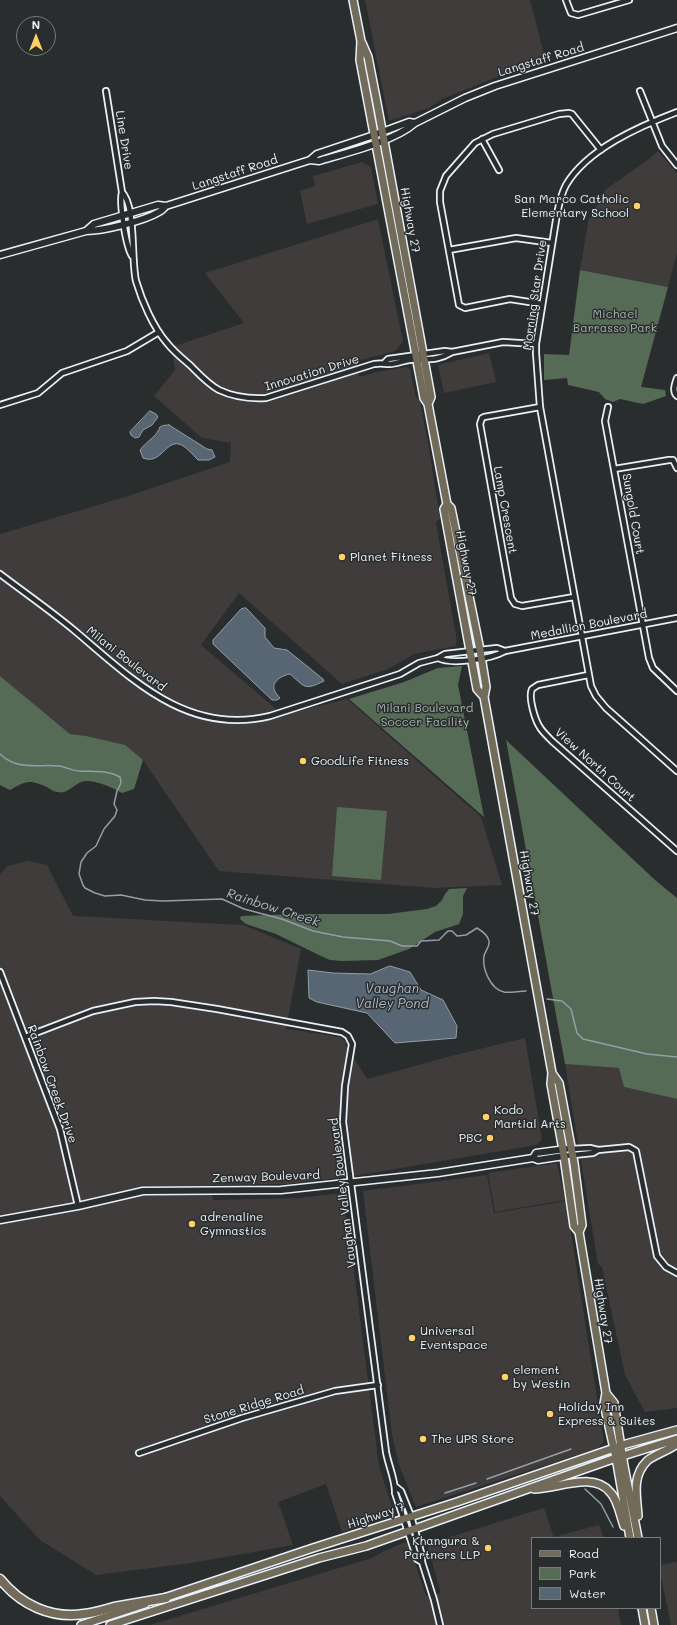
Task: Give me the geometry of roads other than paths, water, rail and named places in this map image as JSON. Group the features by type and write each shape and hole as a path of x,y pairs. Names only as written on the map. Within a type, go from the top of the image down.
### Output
{"highway":[{"path":"0,1579 9,1590 20,1599 42,1611 69,1615 84,1614 166,1598"}],"main road":[{"name":"Highway 27","path":"354,0 361,41 360,60 424,398 428,404 446,504 444,509 477,689 484,696"},
{"name":"Highway 27","path":"361,41 368,57 424,357 431,397 428,404"},
{"name":"Highway 27","path":"446,504 451,508 481,654 486,687 484,696 552,1073 551,1084 564,1153 574,1226 579,1232 606,1393 604,1404 617,1447 639,1537"},
{"name":"Highway 27","path":"552,1073 559,1083 572,1152 582,1225 579,1232"},
{"name":"Highway 7","path":"81,1625 617,1447 677,1430"},
{"name":"Highway 7","path":"110,1625 312,1560 366,1546 677,1438"},
{"path":"639,1537 636,1486 637,1477 647,1461 677,1444"},
{"name":"Highway 27","path":"619,1457 629,1537"},
{"path":"526,1490 547,1489 579,1482 596,1482 611,1492 629,1537"},
{"path":"642,1609 645,1625"},
{"path":"651,1609 654,1625"}],"street":[{"path":"566,0 571,13 578,15 629,0"},
{"name":"Langstaff Road","path":"86,231 94,224 158,205 166,206 310,160 317,154 375,139 409,128 415,123 465,98 495,86 677,28"},
{"name":"Line Drive","path":"106,91 122,192 126,196 126,215 131,222"},
{"path":"640,91 662,146 677,164"},
{"name":"Morning Star Drive","path":"677,112 623,135 601,150 576,171 564,189 559,205 552,243 536,344 537,385 540,407 588,675 593,690 600,703 677,771"},
{"path":"542,304 510,299 465,308 461,307 457,302 440,202 441,186 449,172 469,149 482,139 559,114 569,113 575,117 601,150"},
{"path":"482,139 499,170"},
{"name":"Langstaff Road","path":"0,256 86,231 98,231 131,222 160,212 166,206"},
{"name":"Innovation Drive","path":"126,215 124,224 128,250 132,256"},
{"name":"Innovation Drive","path":"131,222 134,248 132,256 136,281 153,323 176,353 203,378 217,389 237,396 266,398 385,362 388,359 443,357 452,352 503,342 536,344"},
{"path":"448,250 516,238 552,243"},
{"path":"0,405 38,393 62,373 127,351 159,332"},
{"path":"677,378 674,388 677,396"},
{"name":"Lamp Crescent","path":"540,407 484,417 480,421 511,598 515,604 522,606 574,597"},
{"name":"Sungold Court","path":"608,407 605,421 649,658 653,668 677,691"},
{"path":"614,469 669,460 673,460 677,468"},
{"name":"Milani Boulevard","path":"0,574 63,622 140,685 168,703 193,714 226,720 270,716 386,679 400,674 419,663 438,658 445,654 471,651"},
{"name":"Medallion Boulevard","path":"471,651 481,654 498,655 505,651 677,618"},
{"name":"Medallion Boulevard","path":"472,659 497,648 505,651"},
{"name":"Milani Boulevard","path":"438,658 445,662 472,659"},
{"name":"View North Court","path":"588,675 538,684 532,688 530,694 535,717 540,729 677,851"},
{"name":"Rainbow Creek Drive","path":"0,972 60,1129 78,1206"},
{"name":"Vaughan Valley Boulevard","path":"25,1037 94,1011 135,1002 154,1001 217,1009 342,1032 348,1036 352,1044 345,1086 343,1122 350,1183 386,1452 389,1469 396,1487 395,1493 408,1517"},
{"path":"572,1152 593,1153 598,1150 626,1147 636,1151 657,1256 666,1268 677,1273"},
{"name":"Zenway Boulevard","path":"0,1220 78,1206 143,1191 281,1190 445,1172 533,1158 536,1153 572,1152"},
{"name":"Stone Ridge Road","path":"139,1453 242,1418 334,1391 378,1385"},
{"name":"Vaughan Valley Boulevard","path":"396,1487 401,1490 412,1530"},
{"path":"408,1517 422,1556 422,1562 440,1625"},
{"path":"412,1530 417,1559 422,1562"}],"water":[{"path":"150,411 158,417 152,425 143,430 139,437 135,438 130,432"},
{"path":"169,425 207,449 212,450 215,457 209,460 198,460 184,447 179,444 174,444 159,456 149,459 143,458 140,450 159,430 160,427"},
{"path":"246,608 265,628 265,637 274,648 287,650 324,681 308,687 302,685 290,674 284,676 276,681 274,686 275,691 280,698 277,700 272,700 213,644 213,640 241,609"},
{"name":"Vaughan Valley Pond","path":"390,966 410,972 421,990 443,1000 457,1026 456,1038 395,1043 367,1013 317,1002 309,998 308,970 333,973 370,974"}],"waterway":[{"name":"Rainbow Creek","path":"0,754 14,763 21,765 59,766 77,771 106,772 120,777 121,783 117,791 114,804 117,810 115,816 104,829 96,846 87,853 81,862 79,874 83,885 85,888 95,893 105,896 121,895 145,900 163,901 222,899 244,909 282,919 313,931 343,937 390,941 402,946 417,946 421,941 439,940 448,931 452,931 457,936 466,935 477,928 486,935 489,941 489,945 484,956 484,966 491,982 495,987 504,992 526,991"},
{"name":"Rainbow Creek","path":"547,999 562,1001 571,1009 577,1033 583,1039 647,1054 677,1057"},
{"path":"487,1479 571,1449"},
{"path":"445,1493 476,1483"},
{"path":"585,1489 601,1504 613,1527"}],"place":[{"name":"San Marco Catholic Elementary School","path":"637,206"},
{"name":"Planet Fitness","path":"342,557"},
{"name":"GoodLife Fitness","path":"303,761"},
{"name":"Kodo Martial Arts","path":"486,1117"},
{"name":"PBC","path":"490,1138"},
{"name":"adrenaline Gymnastics","path":"192,1224"},
{"name":"Universal Eventspace","path":"412,1338"},
{"name":"element by Westin","path":"505,1377"},
{"name":"Holiday Inn Express & Suites","path":"550,1414"},
{"name":"The UPS Store","path":"423,1439"},
{"name":"Khangura & Partners LLP","path":"488,1548"}],"park label":[{"name":"Michael Barrasso Park","path":"615,321"},
{"name":"Milani Boulevard Soccer Facility","path":"425,715"}]}
